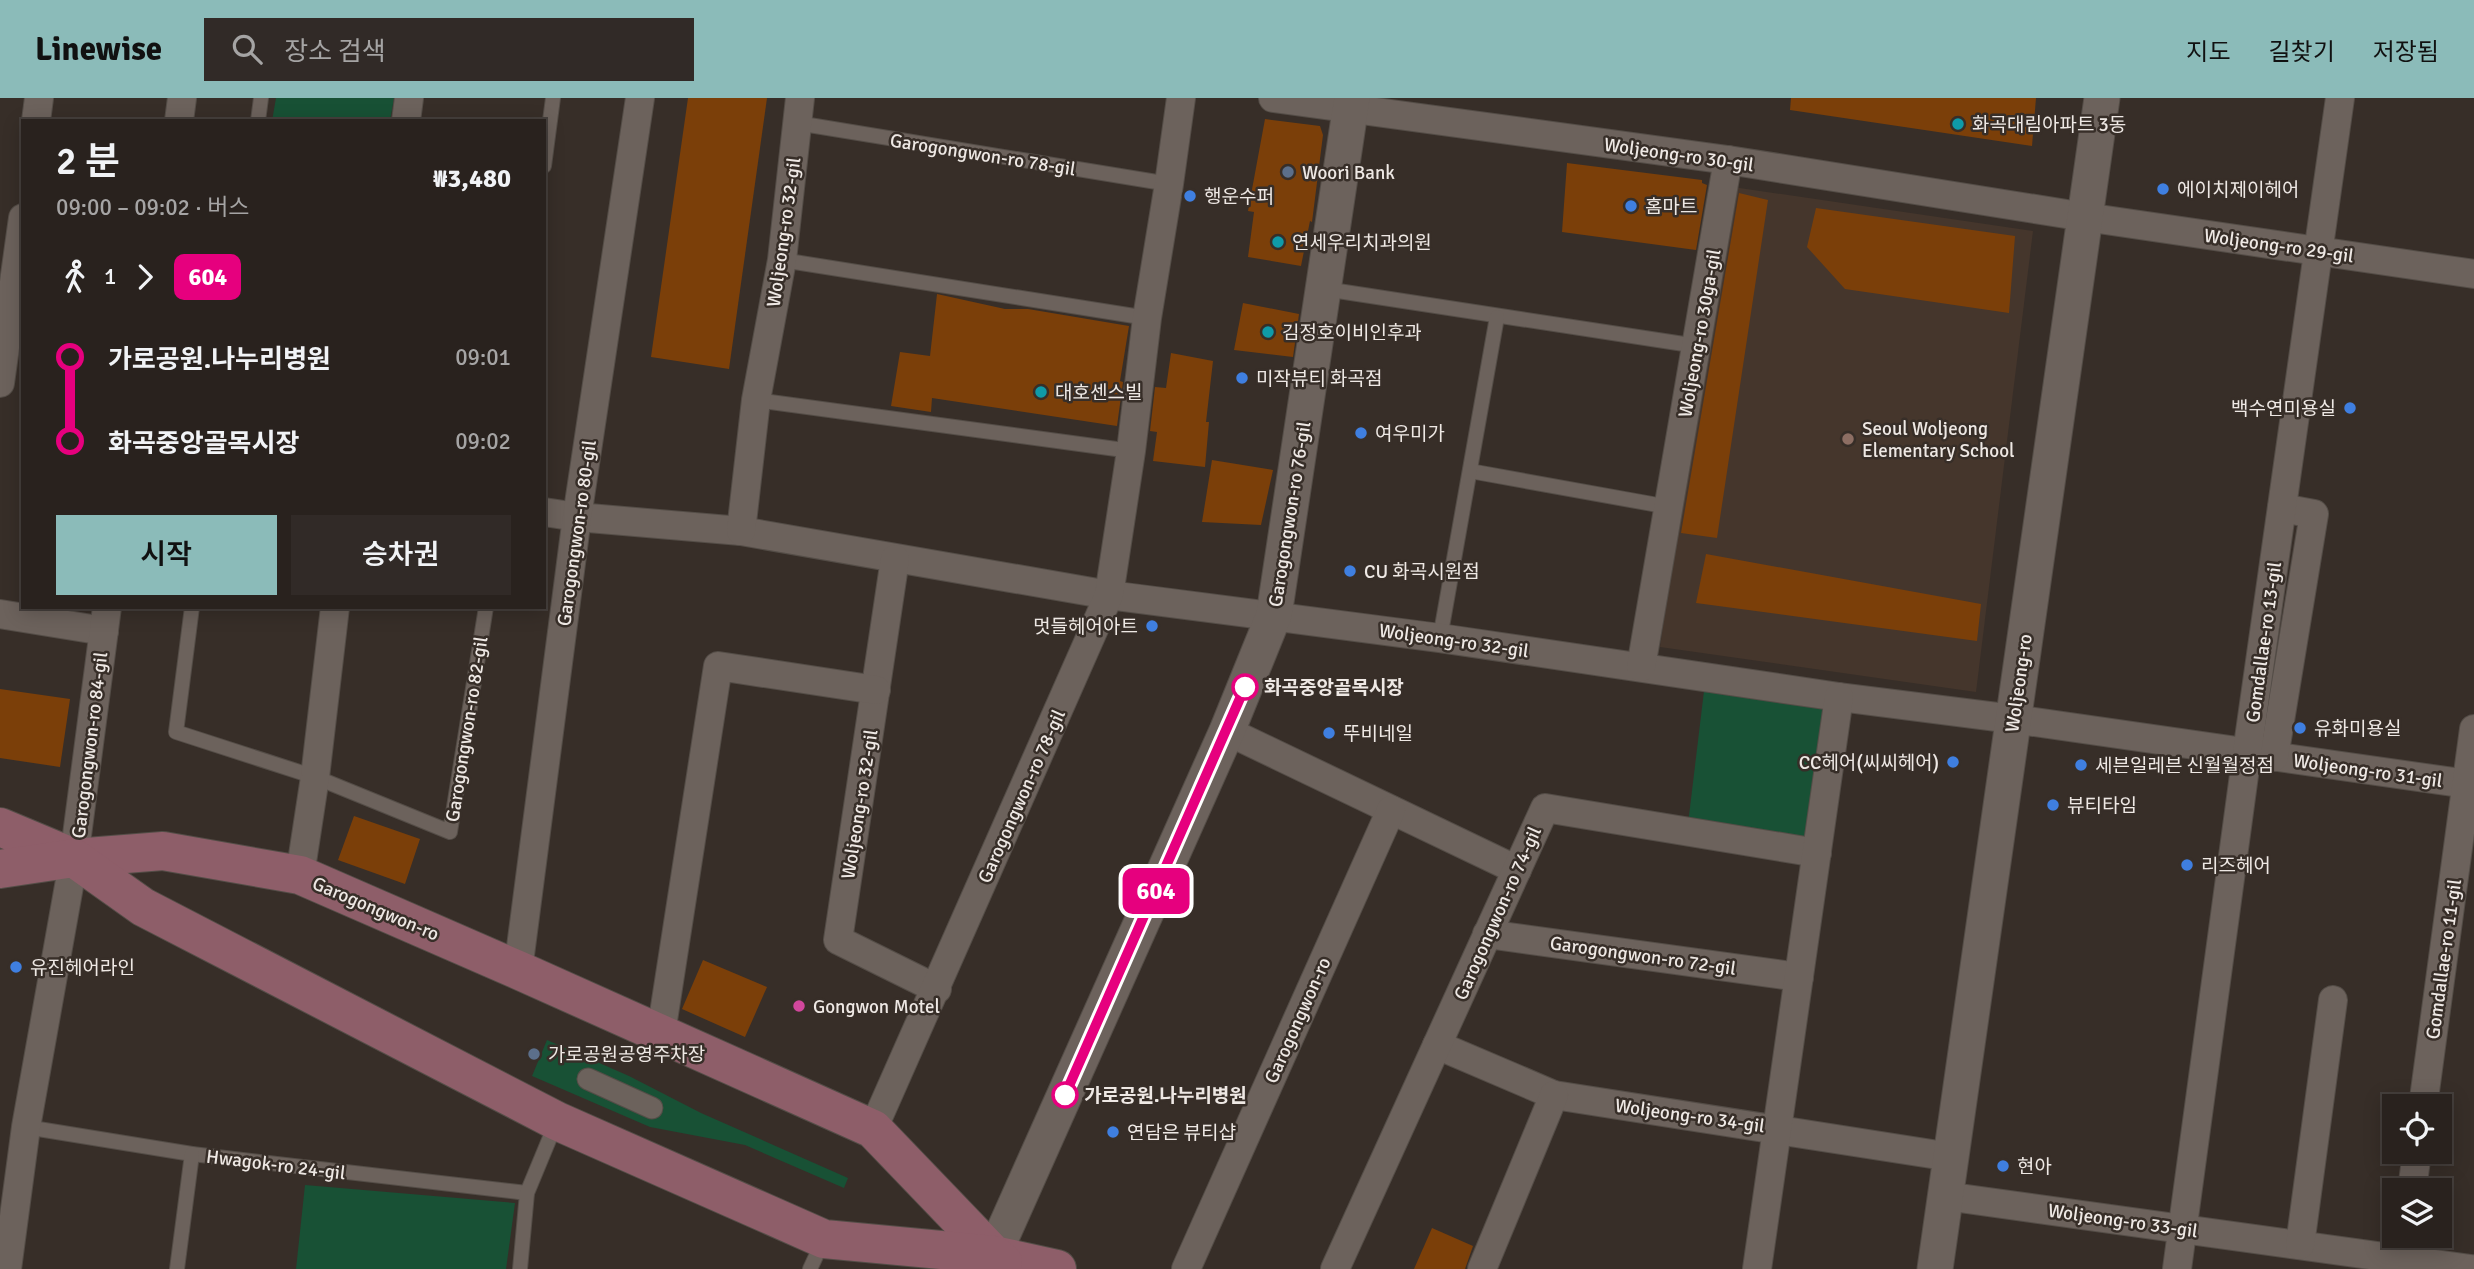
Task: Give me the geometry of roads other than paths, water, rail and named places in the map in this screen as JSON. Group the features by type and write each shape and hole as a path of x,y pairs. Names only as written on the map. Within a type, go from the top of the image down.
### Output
{"main road":[{"name":"Garogongwon-ro","path":"0,827 74,858 143,907 580,1090 817,1254 1057,1269"},
{"name":"Garogongwon-ro","path":"0,869 74,858 163,851 300,875 873,1129 998,1264"}],"street":[{"path":"36,119 39,98"},
{"path":"178,119 182,98"},
{"path":"406,119 409,98"},
{"name":"Garogongwon-ro 80-gil","path":"518,970 577,517 640,98"},
{"name":"Garogongwon-ro 78-gil","path":"873,1129 1109,595 1131,451 1147,318 1170,184 1181,98"},
{"name":"Woljeong-ro 30-gil","path":"1273,98 1351,104 2085,217"},
{"name":"Woljeong-ro","path":"1935,1269 2102,98"},
{"path":"2176,1269 2260,755 2314,514 2282,508 2340,98"},
{"name":"Garogongwon-ro 76-gil","path":"998,1264 1227,731 1274,615 1351,104"},
{"name":"Woljeong-ro 32-gil","path":"741,531 756,400 782,260 799,111"},
{"name":"Woljeong-ro 30ga-gil","path":"1642,667 1728,160"},
{"name":"Woljeong-ro 29-gil","path":"2085,217 2474,274"},
{"path":"0,383 21,232"},
{"name":"Woljeong-ro 32-gil","path":"546,512 741,531 1109,595 1440,638 1839,698 2013,719"},
{"name":"Woljeong-ro 32-gil","path":"895,559 838,940 937,989"},
{"path":"300,875 315,777 335,609"},
{"name":"Garogongwon-ro 84-gil","path":"0,614 106,619 74,858"},
{"path":"661,1033 718,666 876,690"},
{"path":"1757,1269 1839,698"},
{"name":"Woljeong-ro 31-gil","path":"2013,719 2470,785"},
{"name":"Gomdallae-ro 11-gil","path":"2425,1094 2470,785 2474,729"},
{"path":"1227,731 1517,870"},
{"name":"Garogongwon-ro 74-gil","path":"1335,1269 1545,808 1817,853"},
{"name":"Garogongwon-ro","path":"1186,1269 1391,810"},
{"path":"7,1269 26,1127 74,858"},
{"name":"Garogongwon-ro 72-gil","path":"1487,934 1799,976"},
{"path":"2300,1245 2333,1000"},
{"name":"Woljeong-ro 34-gil","path":"1437,1045 1554,1095 1951,1157"},
{"path":"580,1090 652,1108"},
{"path":"1482,1269 1554,1095"},
{"name":"Woljeong-ro 33-gil","path":"1945,1196 2300,1245 2403,1255 2471,1269"}],"lane":[{"path":"258,119 261,98"},
{"path":"546,151 553,98"},
{"name":"Garogongwon-ro 78-gil","path":"799,111 1170,184"},
{"path":"782,260 1147,318"},
{"path":"1323,288 1696,346"},
{"path":"1440,638 1497,317"},
{"path":"756,400 1131,451"},
{"path":"1469,471 1669,507"},
{"name":"Garogongwon-ro 82-gil","path":"192,609 176,732 315,777 450,832 486,609"},
{"path":"520,1269 527,1193 580,1090"},
{"name":"Hwagok-ro 24-gil","path":"26,1127 192,1154 527,1193"},
{"path":"177,1269 192,1154"}],"place":[{"name":"화곡대림아파트 3동","path":"1958,124"},
{"name":"Woori Bank","path":"1288,172"},
{"name":"에이치제이헤어","path":"2163,189"},
{"name":"행운수퍼","path":"1190,196"},
{"name":"홈마트","path":"1631,206"},
{"name":"연세우리치과의원","path":"1278,242"},
{"name":"김정호이비인후과","path":"1268,332"},
{"name":"미작뷰티 화곡점","path":"1242,378"},
{"name":"대호센스빌","path":"1041,392"},
{"name":"백수연미용실","path":"2350,408"},
{"name":"여우미가","path":"1361,433"},
{"name":"Seoul Woljeong Elementary School","path":"1848,439"},
{"name":"CU 화곡시원점","path":"1350,571"},
{"name":"멋들헤어아트","path":"1152,626"},
{"name":"화곡중앙골목시장","path":"1245,687"},
{"name":"유화미용실","path":"2300,728"},
{"name":"뚜비네일","path":"1329,733"},
{"name":"CC헤어(씨씨헤어)","path":"1953,762"},
{"name":"세븐일레븐 신월월정점","path":"2081,765"},
{"name":"뷰티타임","path":"2053,805"},
{"name":"리즈헤어","path":"2187,865"},
{"name":"유진헤어라인","path":"16,967"},
{"name":"Gongwon Motel","path":"799,1006"},
{"name":"가로공원공영주차장","path":"534,1054"},
{"name":"가로공원.나누리병원","path":"1065,1095"},
{"name":"연담은 뷰티샵","path":"1113,1132"},
{"name":"현아","path":"2003,1166"}]}
